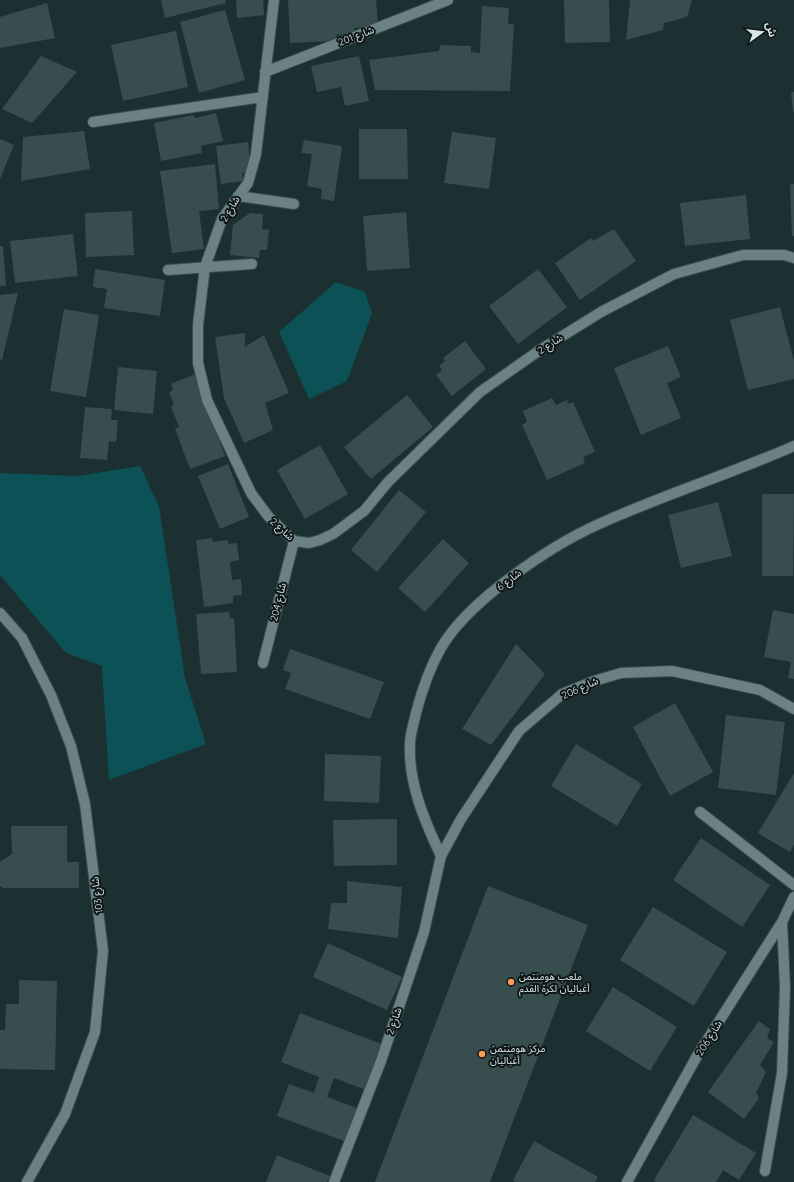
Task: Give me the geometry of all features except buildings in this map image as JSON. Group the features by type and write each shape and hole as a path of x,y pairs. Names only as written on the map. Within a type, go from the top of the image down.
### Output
{"street":[{"name":"شارع 2","path":"274,0 260,128 252,172 248,183 222,219 205,267 198,325 198,363 207,400 251,493 268,516 294,541 309,543 320,540 333,534 364,511 388,482 480,392 546,346 601,312 674,274 743,255 784,255 794,258"},
{"name":"شارع 201","path":"265,72 448,0"},
{"path":"93,122 263,97"},
{"path":"238,196 294,204"},
{"path":"168,270 252,264"},
{"name":"شارع 6","path":"441,856 428,828 412,780 410,743 422,688 441,647 464,618 528,565 563,543 598,524 658,499 793,447"},
{"name":"شارع 204","path":"263,663 294,541"},
{"name":"شارع 103","path":"0,613 22,638 51,695 72,746 85,804 103,951 95,1032 65,1114 27,1182"},
{"name":"شارع 206","path":"441,856 461,819 519,731 562,694 594,681 621,674 672,671 760,690 794,709"},
{"path":"700,812 794,885"},
{"name":"شارع 2","path":"334,1182 381,1061 424,932 441,856"},
{"name":"شارع 206","path":"627,1182 697,1056 782,922 794,897"},
{"path":"765,1171 782,1073 785,987 782,922"}],"shaded area":[{"path":"336,282 365,292 372,313 347,381 309,399 279,332"},
{"path":"140,466 159,506 185,678 206,744 109,780 102,666 66,653 0,575 0,473 78,476"}],"place":[{"name":"ملعب هومنتمن أغباليان لكرة القدم","path":"511,982"},
{"name":"مركز هومنتمن أغباليان","path":"482,1054"}]}
